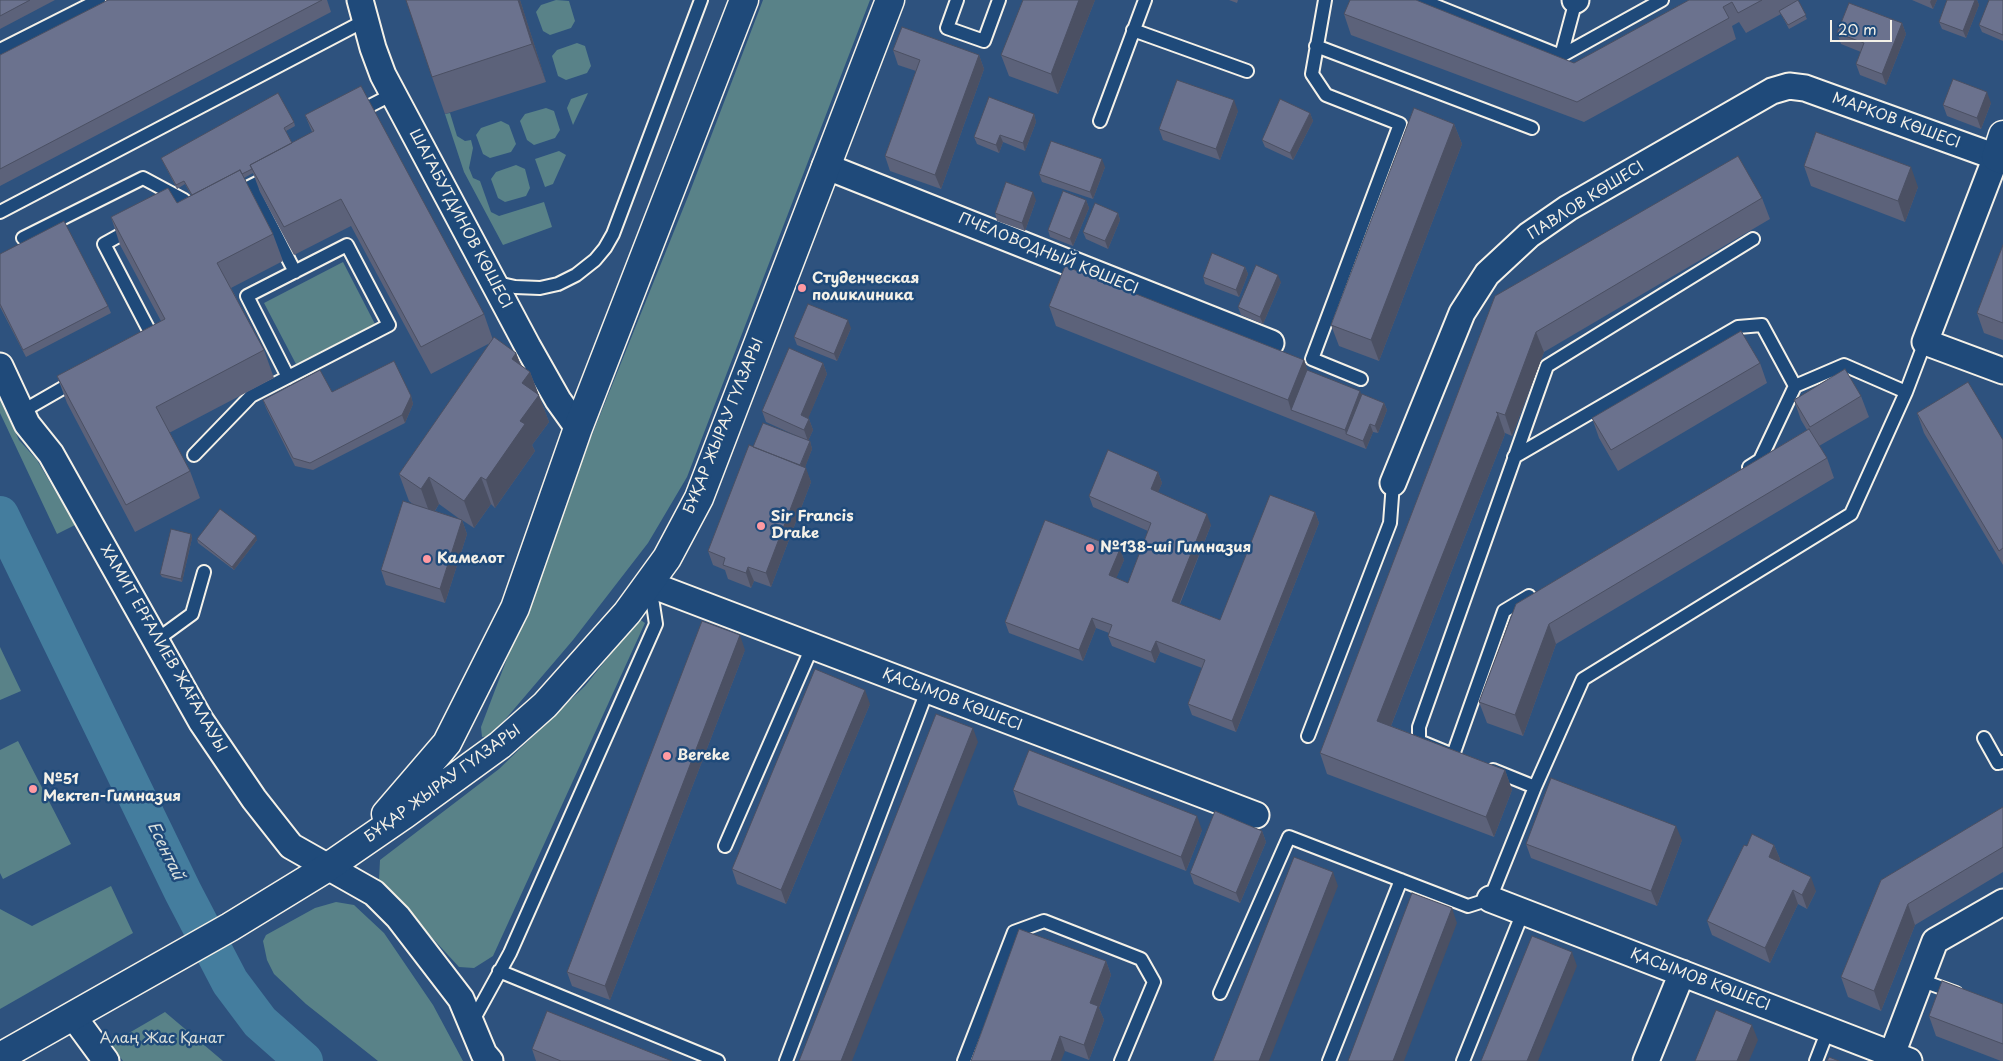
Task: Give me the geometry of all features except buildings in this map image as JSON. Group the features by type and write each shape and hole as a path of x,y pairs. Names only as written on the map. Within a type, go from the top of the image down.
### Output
{"street":[{"name":"БҰҚАР ЖЫРАУ ГҮЛЗАРЫ","path":"328,867 393,807 446,742 514,608 578,428 744,0"},
{"name":"БҰҚАР ЖЫРАУ ГҮЛЗАРЫ","path":"0,1057 170,962 328,867 500,745 545,705 588,658 650,584 667,558 699,498 890,0"},
{"name":"ШАГАБУТДИНОВ КӨШЕСІ","path":"363,10 373,48 393,94 558,400 578,428"},
{"name":"МАРКОВ КӨШЕСІ","path":"1789,86 1805,88 2001,151"},
{"name":"ПАВЛОВ КӨШЕСІ","path":"1393,483 1462,313 1487,274 1529,235 1568,208 1772,92 1789,86"},
{"path":"2001,151 1925,342 2003,371"},
{"name":"ПЧЕЛОВОДНЫЙ КӨШЕСІ","path":"825,166 1271,343"},
{"name":"ХАМИТ ЕРҒАЛИЕВ ЖАҒАЛАУЫ","path":"0,366 27,424 51,454 201,721 254,799 291,846 374,893 398,917 461,999 484,1054 490,1061"},
{"name":"ҚАСЫМОВ КӨШЕСІ","path":"650,584 1256,816"},
{"path":"446,742 468,768"},
{"name":"ҚАСЫМОВ КӨШЕСІ","path":"1490,899 1900,1058"},
{"path":"1900,1058 1920,980 1935,942 2003,902"},
{"path":"1646,1061 1682,973"},
{"path":"73,1016 106,1061"}],"lane":[{"path":"0,50 99,0"},
{"path":"493,282 516,287 540,288 558,284 576,275 595,260 605,248 613,234 701,0"},
{"path":"957,0 947,28 984,41 999,0"},
{"path":"1100,121 1144,0"},
{"path":"1325,0 1312,74 1326,95 1400,124 1312,359 1361,379"},
{"path":"1421,0 1561,56"},
{"path":"1561,56 1576,0 1583,0"},
{"path":"1561,56 1662,0"},
{"path":"0,212 363,10"},
{"path":"1134,30 1247,71"},
{"path":"1316,46 1532,128"},
{"path":"345,119 393,94"},
{"path":"226,199 284,168"},
{"path":"23,238 143,178 186,204 168,209"},
{"path":"251,186 295,272"},
{"path":"137,347 153,338 104,244 144,222"},
{"path":"1536,592 1504,611 1457,757 1419,740 1419,727 1547,366 1753,240"},
{"path":"194,455 251,396 288,377 389,325 347,245 247,296 288,377"},
{"path":"1514,457 1738,327 1762,325 1795,386"},
{"path":"1220,993 1289,837 1468,906 1490,899 1535,787 1583,679 1851,514 1906,392 1925,342"},
{"path":"1734,476 1760,460 1795,386 1844,366 1906,392"},
{"path":"21,412 88,374"},
{"path":"1308,736 1390,523 1393,483"},
{"path":"155,640 192,614 204,572"},
{"path":"471,1024 510,952 656,624 650,584"},
{"path":"725,846 812,647"},
{"path":"786,1061 927,691"},
{"path":"1984,738 1998,763 2003,762"},
{"path":"1480,766 1535,787"},
{"path":"1329,1061 1400,880"},
{"path":"1463,1061 1523,912"},
{"path":"964,1061 1014,932 1044,921 1140,959 1154,982 1121,1061"},
{"path":"499,971 718,1061"},
{"path":"1920,980 1966,996"},
{"path":"1816,1061 1828,1030"}],"green space":[{"path":"556,0 569,1 575,21 571,28 550,35 543,31 536,12 541,5"},
{"path":"763,0 870,0 687,477 648,543 573,640 491,736 482,737 481,727 590,440 689,194"},
{"path":"577,43 585,46 591,66 587,73 566,80 558,76 552,56 557,50"},
{"path":"588,93 573,125 567,108 571,99"},
{"path":"546,108 554,111 560,130 555,138 534,145 527,140 520,121 525,114"},
{"path":"450,113 457,136 465,141 471,140 473,148 469,168 473,178 480,181 491,212 499,216 544,202 552,227 503,245 464,172 445,114"},
{"path":"501,121 509,125 516,144 511,152 490,158 483,154 476,135 481,128"},
{"path":"559,151 566,155 553,184 545,187 535,159"},
{"path":"516,165 525,169 530,188 526,196 505,202 498,198 491,179 496,172"},
{"path":"343,262 375,324 296,364 264,303"},
{"path":"0,400 19,440 37,460 75,525 57,534 0,413"},
{"path":"639,619 645,623 493,956 474,968 459,967 379,880 380,860 499,769 585,686"},
{"path":"0,647 21,691 0,700"},
{"path":"18,741 71,844 3,879 0,873 0,750"},
{"path":"111,886 133,933 0,1009 0,909 32,926"},
{"path":"336,902 354,905 384,933 433,1005 463,1061 378,1061 306,1004 274,974 267,960 263,941 266,935 315,908"},
{"name":"Алаң Жас Қанат","path":"165,1012 223,1061 123,1061 110,1044"}],"waterway":[{"name":"Есентай","path":"0,515 183,892 230,982 260,1022 304,1061"}],"place":[{"name":"Студенческая поликлиника","path":"802,288"},
{"name":"Sir Francis Drake","path":"761,526"},
{"name":"№138-ші Гимназия","path":"1090,548"},
{"name":"Камелот","path":"427,559"},
{"name":"Bereke","path":"667,756"},
{"name":"№51 Мектеп-Гимназия","path":"33,789"}]}
